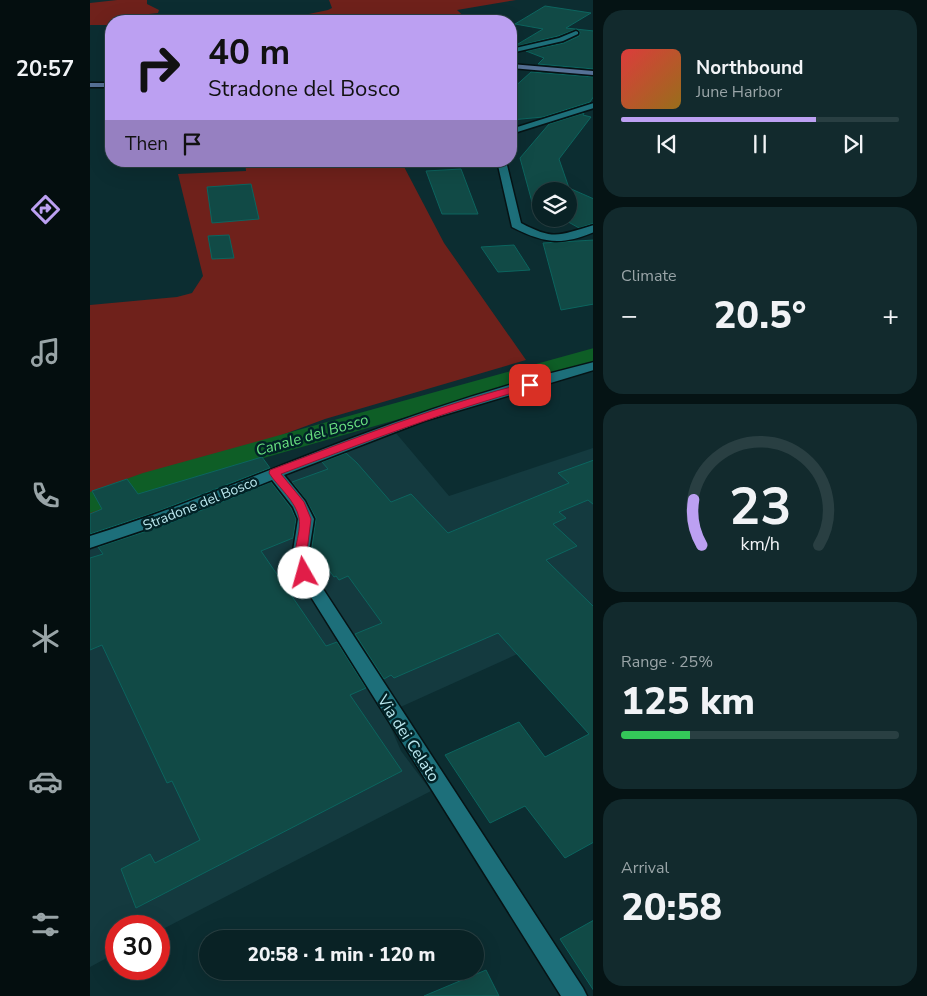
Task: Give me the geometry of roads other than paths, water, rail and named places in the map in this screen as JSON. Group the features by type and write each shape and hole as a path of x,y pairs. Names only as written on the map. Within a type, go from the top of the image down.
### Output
{"main road":[{"path":"517,67 593,73"},
{"path":"90,85 105,84"}],"street":[{"path":"517,50 561,40 576,33"},
{"path":"517,130 593,105"},
{"path":"502,167 516,225 539,238 570,238 593,228"},
{"name":"Stradone del Bosco","path":"90,542 138,528 364,438 475,400 593,366"},
{"name":"Via dei Celato","path":"274,473 300,505 306,519 300,551 304,573 575,996"}],"waterway":[{"name":"Canale del Bosco","path":"90,503 153,480 593,355"}]}
